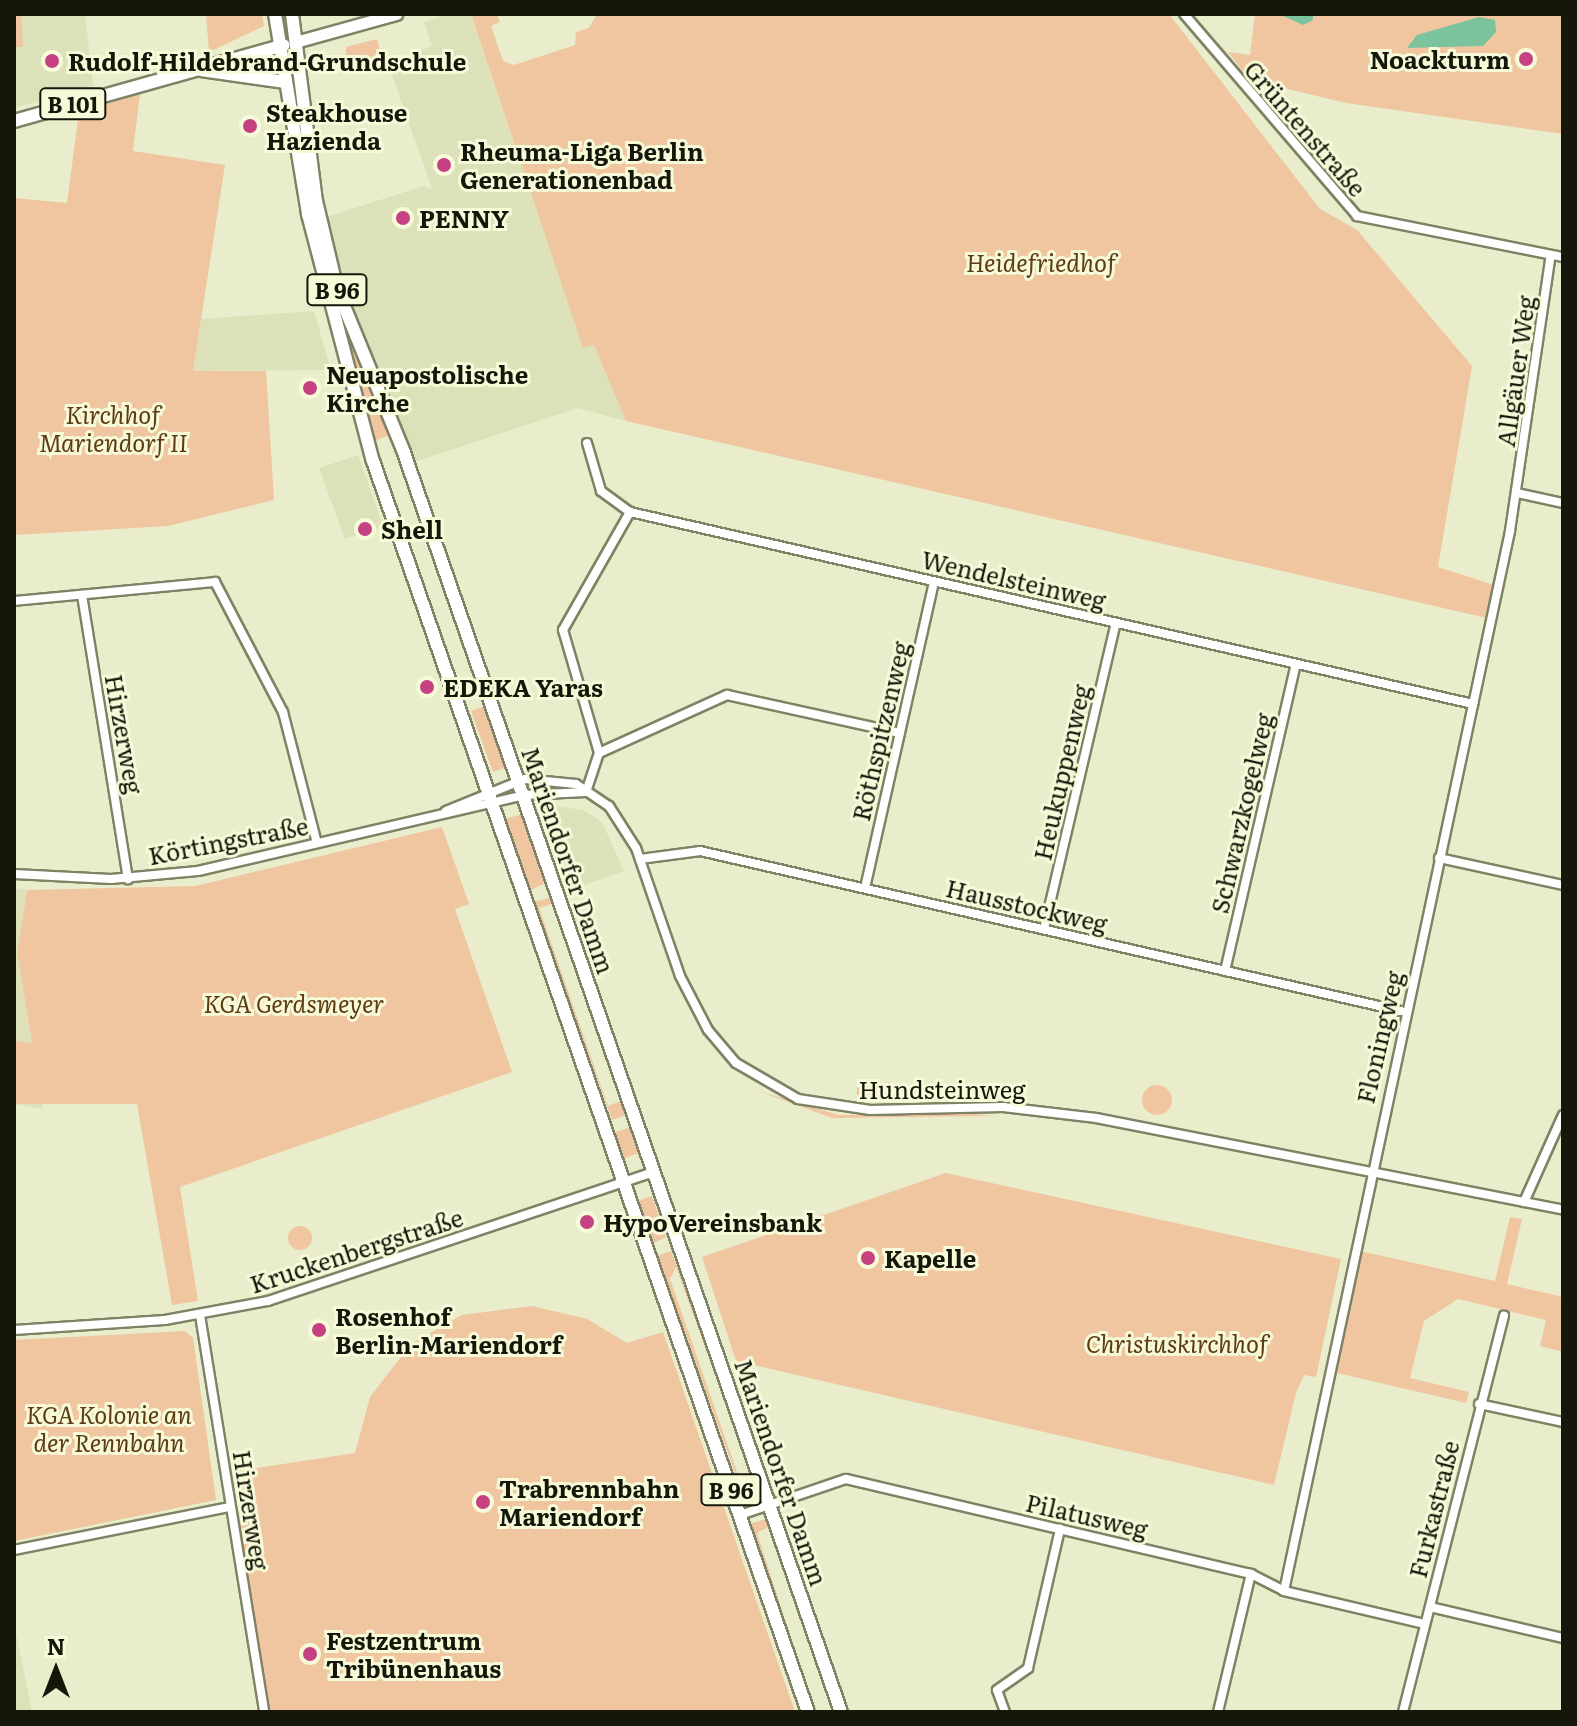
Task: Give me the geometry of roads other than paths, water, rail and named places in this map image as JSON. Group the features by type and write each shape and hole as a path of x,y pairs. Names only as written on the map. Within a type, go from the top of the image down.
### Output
{"main road":[{"name":"B 96","path":"275,14 285,82 349,383 808,1712"},
{"name":"Mariendorfer Damm","path":"292,14 318,212 337,289 403,450 841,1712"},
{"path":"279,46 396,14"},
{"name":"B 101","path":"14,121 279,46"},
{"name":"B 101","path":"195,69 285,82"}],"street":[{"name":"Grüntenstraße","path":"1184,14 1357,216 1563,257"},
{"name":"Allgäuer Weg","path":"1517,493 1551,255"},
{"name":"Wendelsteinweg","path":"587,443 601,491 630,512 1473,704"},
{"path":"1517,493 1563,503"},
{"name":"Floningweg","path":"1284,1591 1370,1168 1517,493"},
{"path":"492,803 524,795 586,792 599,753 563,636 630,512"},
{"path":"14,601 203,578 219,585 290,730 317,843"},
{"name":"Röthspitzenweg","path":"865,888 934,582"},
{"name":"Hirzerweg","path":"82,595 128,879"},
{"name":"Heukuppenweg","path":"1044,929 1116,623"},
{"name":"Schwarzkogelweg","path":"1225,971 1296,664"},
{"path":"599,753 727,695 900,733"},
{"name":"Körtingstraße","path":"446,811 488,789 519,780"},
{"name":"Hundsteinweg","path":"519,780 567,781 618,816 640,859 671,954 708,1030 736,1063 798,1099 870,1110 1033,1109 1370,1168 1563,1210"},
{"name":"Körtingstraße","path":"14,874 128,879 317,843 446,811 492,803"},
{"name":"Hausstockweg","path":"640,859 693,850 1405,1012"},
{"path":"1439,858 1563,885"},
{"path":"1524,1202 1563,1115"},
{"name":"Kruckenbergstraße","path":"14,1330 200,1315 334,1283 654,1172"},
{"name":"Hirzerweg","path":"200,1315 264,1712"},
{"name":"Furkastraße","path":"1403,1712 1479,1404 1504,1316"},
{"path":"1479,1404 1563,1422"},
{"name":"Pilatusweg","path":"740,1515 846,1479 1251,1574 1284,1591 1425,1624"},
{"path":"14,1550 230,1507"},
{"path":"1005,1712 997,1690 1028,1668 1060,1529"},
{"path":"1218,1712 1251,1574"},
{"path":"1430,1607 1563,1638"}],"place":[{"name":"Noackturm","path":"1526,59"},
{"name":"Rudolf-Hildebrand-Grundschule","path":"52,61"},
{"name":"Steakhouse Hazienda","path":"250,126"},
{"name":"Rheuma-Liga Berlin Generationenbad","path":"444,165"},
{"name":"PENNY","path":"403,218"},
{"name":"Neuapostolische Kirche","path":"310,388"},
{"name":"Shell","path":"365,529"},
{"name":"EDEKA Yaras","path":"427,687"},
{"name":"HypoVereinsbank","path":"587,1222"},
{"name":"Kapelle","path":"868,1258"},
{"name":"Rosenhof Berlin-Mariendorf","path":"319,1330"},
{"name":"Trabrennbahn Mariendorf","path":"483,1502"},
{"name":"Festzentrum Tribünenhaus","path":"310,1654"}],"park label":[{"name":"Heidefriedhof","path":"1041,262"},
{"name":"Kirchhof Mariendorf II","path":"113,428"},
{"name":"KGA Gerdsmeyer","path":"294,1003"},
{"name":"Christuskirchhof","path":"1177,1343"},
{"name":"KGA Kolonie an der Rennbahn","path":"109,1428"}]}
